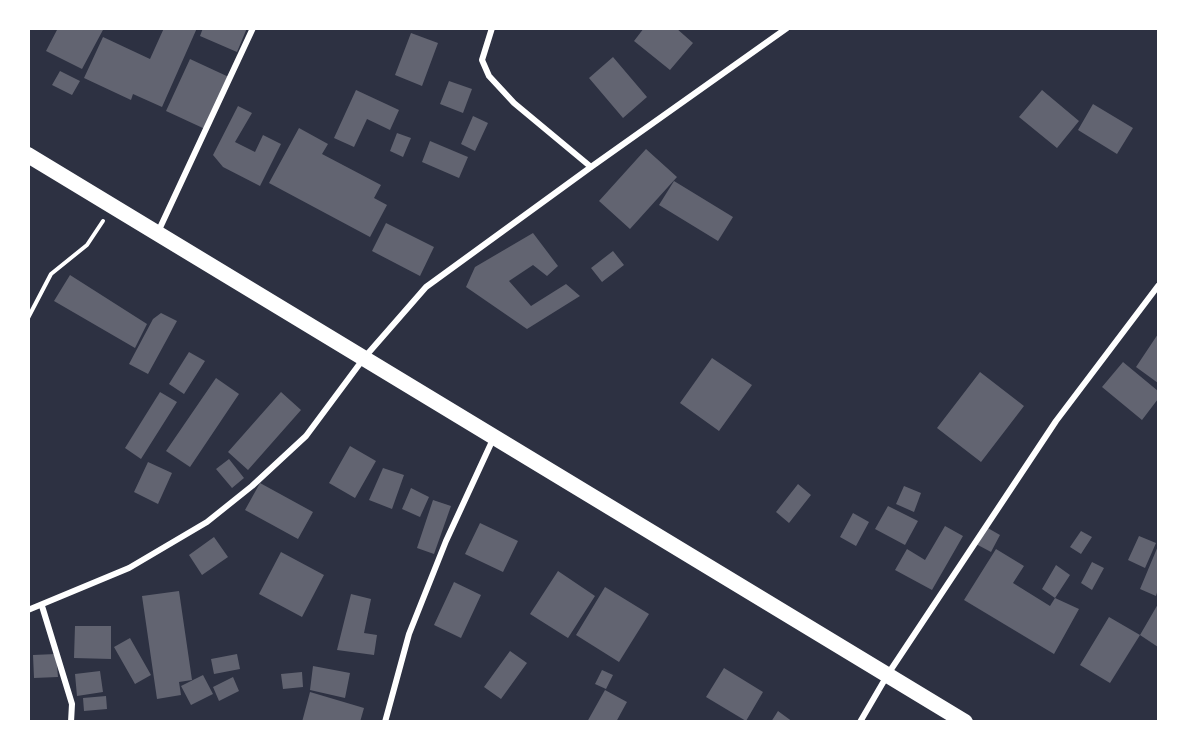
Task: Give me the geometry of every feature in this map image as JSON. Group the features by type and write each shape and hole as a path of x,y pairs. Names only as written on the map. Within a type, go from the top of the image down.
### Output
{"highway":[{"path":"28,155 965,722"}],"street":[{"path":"157,233 253,28"},
{"path":"492,28 482,60 489,76 514,103 591,167"},
{"path":"28,610 129,568 207,522 252,486 306,436 364,358 426,287 787,28"},
{"path":"860,722 888,674 1056,421 1158,286"},
{"path":"385,722 409,634 446,541 494,436"},
{"path":"42,606 72,704 71,722"}],"path":[{"path":"28,318 51,274 87,245 113,206"}],"building":[{"path":"58,28 104,28 82,69 46,51"},
{"path":"164,28 197,28 162,107 133,94 131,100 84,78 103,37 150,59"},
{"path":"203,28 247,28 237,52 200,36"},
{"path":"644,28 676,28 693,43 670,70 634,41"},
{"path":"411,33 438,43 422,86 395,75"},
{"path":"613,57 647,97 623,118 589,78"},
{"path":"190,59 231,78 205,129 166,111"},
{"path":"60,71 80,81 72,95 52,85"},
{"path":"449,81 472,89 463,113 440,104"},
{"path":"356,90 399,110 390,130 367,119 354,147 334,138"},
{"path":"1042,90 1079,121 1057,148 1019,117"},
{"path":"1093,104 1133,128 1117,154 1078,130"},
{"path":"238,106 252,113 235,142 255,152 263,135 281,144 260,186 223,167 213,155"},
{"path":"473,116 488,123 475,151 461,144"},
{"path":"299,128 328,144 322,154 381,185 374,198 387,205 370,237 269,183"},
{"path":"397,133 411,138 403,157 390,151"},
{"path":"430,141 468,157 459,178 422,162"},
{"path":"646,149 677,177 630,229 599,201"},
{"path":"674,181 733,217 718,241 659,205"},
{"path":"386,223 434,247 420,276 372,251"},
{"path":"533,233 558,266 547,276 533,265 509,281 531,306 566,284 580,296 527,329 466,287 475,267"},
{"path":"613,251 624,265 602,282 591,268"},
{"path":"70,275 147,324 135,348 54,301"},
{"path":"161,313 177,321 148,374 129,364 153,319"},
{"path":"1158,334 1158,383 1136,367"},
{"path":"189,352 205,361 184,394 169,384"},
{"path":"712,358 752,385 719,431 680,403"},
{"path":"1123,362 1158,391 1158,399 1142,420 1102,387"},
{"path":"980,372 1024,406 981,462 937,428"},
{"path":"216,378 239,394 190,467 166,451"},
{"path":"160,392 177,402 141,459 125,448"},
{"path":"281,392 301,410 248,470 228,452"},
{"path":"350,446 376,461 355,498 329,483"},
{"path":"229,459 244,478 232,488 216,469"},
{"path":"148,462 172,473 158,504 134,492"},
{"path":"383,468 404,475 392,509 369,500"},
{"path":"260,483 313,512 298,539 245,510"},
{"path":"798,484 811,495 789,523 776,512"},
{"path":"904,486 921,493 914,512 896,504"},
{"path":"411,488 429,497 420,517 402,509"},
{"path":"433,500 451,506 434,554 417,548"},
{"path":"888,506 918,521 905,545 875,529"},
{"path":"853,513 869,522 856,546 840,537"},
{"path":"480,523 518,541 503,572 465,554"},
{"path":"945,526 963,536 932,590 895,570 907,549 925,560"},
{"path":"986,527 1000,535 991,552 976,544"},
{"path":"1081,531 1092,537 1081,554 1070,547"},
{"path":"1139,536 1156,543 1145,568 1128,560"},
{"path":"214,537 228,557 202,575 189,555"},
{"path":"1158,546 1158,589 1156,596 1140,589"},
{"path":"996,549 1024,566 1013,583 1050,606 1055,598 1079,609 1054,654 964,600"},
{"path":"281,552 324,575 302,617 259,594"},
{"path":"1092,562 1104,568 1092,590 1081,583"},
{"path":"1056,565 1070,575 1055,598 1042,589"},
{"path":"558,571 595,596 568,638 530,614"},
{"path":"454,582 481,595 461,638 434,625"},
{"path":"605,587 649,614 619,662 576,635"},
{"path":"179,591 192,680 179,682 181,695 157,699 142,596"},
{"path":"351,594 371,599 364,633 377,635 374,655 337,650"},
{"path":"1158,604 1158,647 1140,635"},
{"path":"1109,617 1140,635 1110,683 1080,665"},
{"path":"75,626 111,626 111,659 74,658"},
{"path":"130,638 151,675 135,684 114,647"},
{"path":"510,651 527,663 501,699 484,687"},
{"path":"56,654 58,677 34,678 33,655"},
{"path":"237,654 240,669 214,674 211,659"},
{"path":"313,666 350,673 345,698 310,690"},
{"path":"724,668 763,692 746,721 706,697"},
{"path":"602,670 613,675 606,689 595,684"},
{"path":"100,671 103,692 77,696 75,674"},
{"path":"302,672 303,687 283,689 281,674"},
{"path":"203,675 213,694 191,705 181,686"},
{"path":"233,677 239,691 219,701 213,687"},
{"path":"605,690 627,702 616,722 587,722"},
{"path":"310,692 364,708 360,722 302,722"},
{"path":"106,696 107,709 84,711 83,698"},
{"path":"778,711 793,722 771,722"}]}
